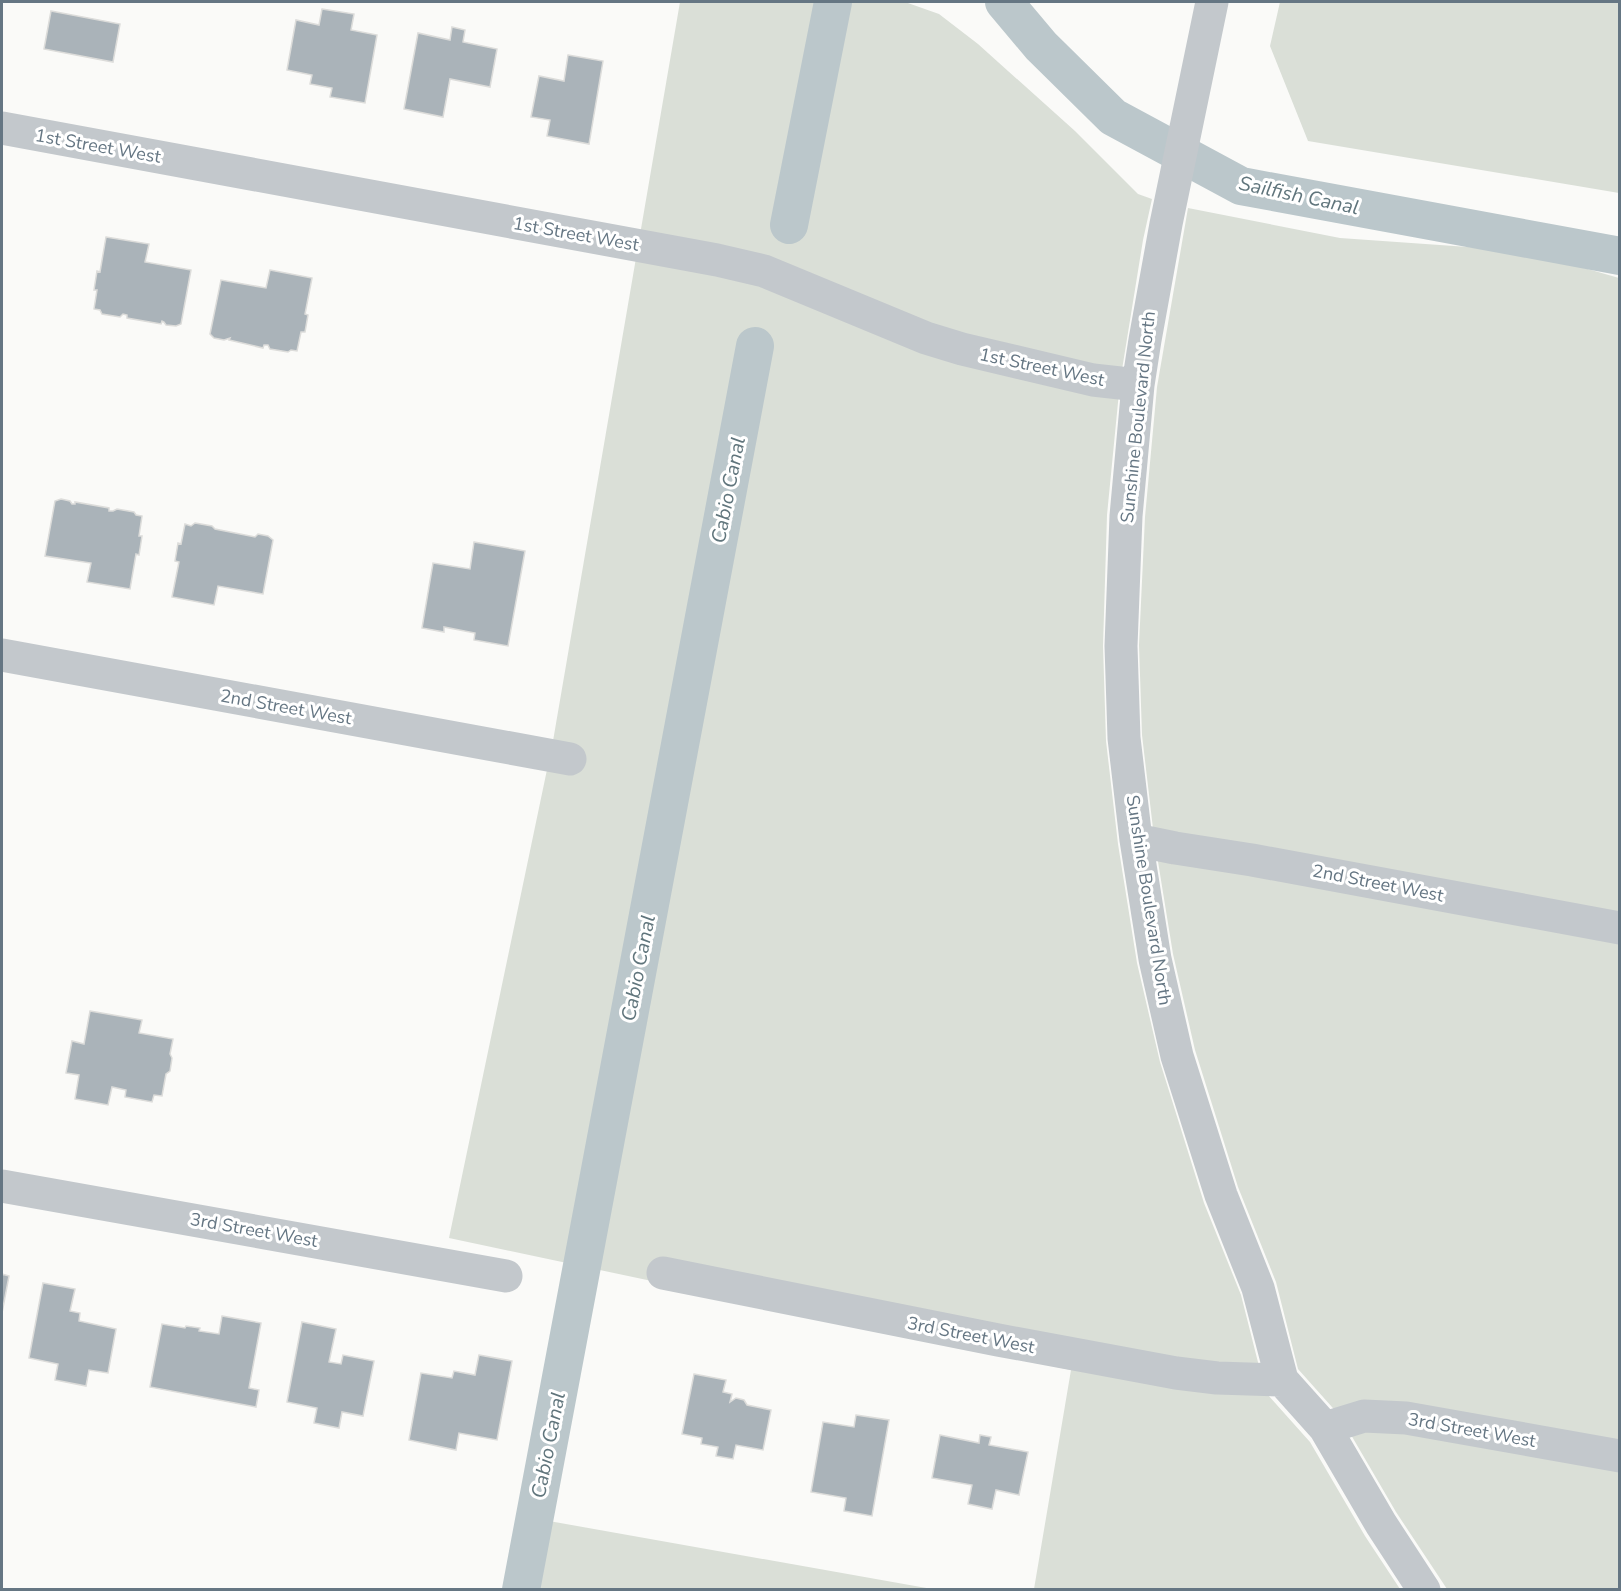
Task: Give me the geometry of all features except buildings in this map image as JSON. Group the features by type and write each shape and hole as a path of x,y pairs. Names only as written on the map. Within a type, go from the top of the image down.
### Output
{"street":[{"name":"Sunshine Boulevard North","path":"1212,2 1166,224 1145,340 1138,385 1126,516 1121,646 1124,738 1136,840 1155,959 1178,1056 1221,1195 1258,1288 1282,1380 1325,1428 1381,1524 1424,1590"},
{"name":"1st Street West","path":"2,128 717,260 764,271 926,338 962,349 1093,380 1138,385"},
{"name":"2nd Street West","path":"2,655 570,759"},
{"name":"2nd Street West","path":"1136,840 1620,928"},
{"name":"3rd Street West","path":"2,1186 506,1276"},
{"name":"3rd Street West","path":"663,1273 1176,1373 1217,1378 1282,1380"},
{"name":"3rd Street West","path":"1325,1428 1364,1416 1406,1418 1620,1456"}],"shaded area":[{"path":"680,2 905,2 939,14 978,44 1075,131 1138,194 1152,199 1143,240 1120,382 1107,515 1103,646 1106,741 1118,844 1137,963 1160,1062 1204,1203 1241,1295 1264,1386 1268,1395 1310,1442 1365,1536 1400,1589 1034,1589 1071,1370 449,1238 553,741"},
{"path":"1280,2 1619,2 1619,193 1308,141 1270,46"},
{"path":"1188,208 1340,238 1525,251 1619,278 1619,1589 1447,1589 1396,1512 1340,1416 1298,1369 1276,1282 1238,1187 1195,1050 1173,954 1154,837 1142,735 1139,645 1145,517 1157,387"},
{"path":"549,1521 932,1589 533,1589"}],"waterway":[{"name":"Cabio Canal","path":"789,225 833,2"},
{"name":"Sailfish Canal","path":"1004,2 1041,46 1113,117 1241,186 1620,256"},
{"name":"Cabio Canal","path":"521,1590 755,346"}]}
